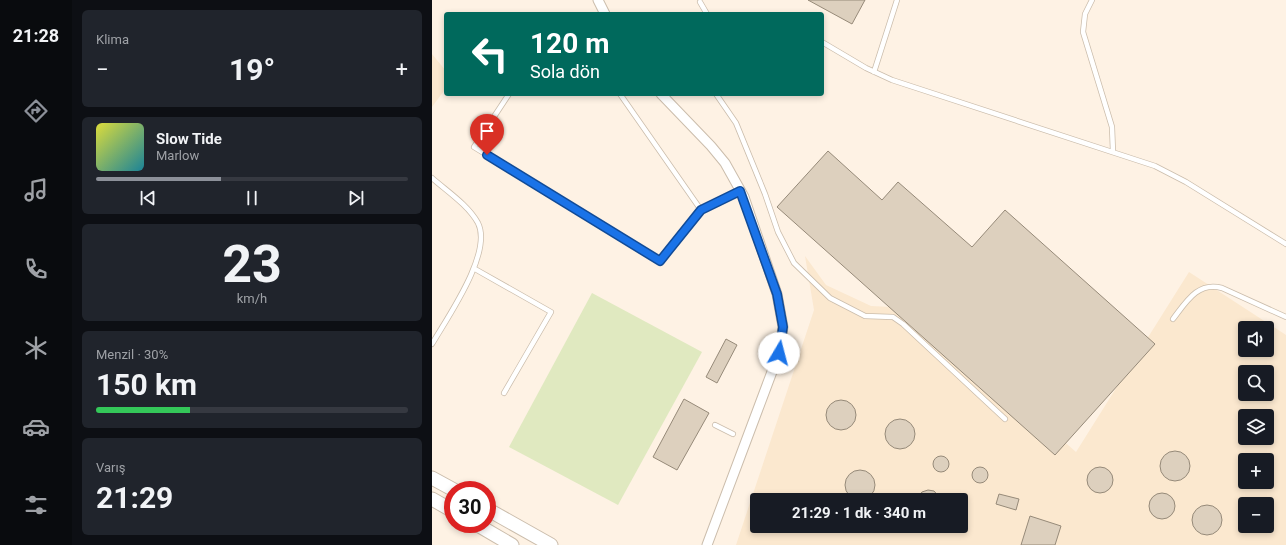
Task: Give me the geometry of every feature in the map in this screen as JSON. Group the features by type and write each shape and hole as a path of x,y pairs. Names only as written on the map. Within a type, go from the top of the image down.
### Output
{"street":[{"path":"598,0 604,12"},
{"path":"663,96 711,146 725,163 740,191 777,294 783,327 779,353 707,545"},
{"path":"432,478 444,485"},
{"path":"432,499 444,506"},
{"path":"496,514 551,545"},
{"path":"491,533 512,545"}],"lane":[{"path":"874,72 897,0"},
{"path":"1092,0 1085,14 1083,32 1112,127 1113,152"},
{"path":"700,2 706,12"},
{"path":"824,43 874,72 892,80 1154,166 1174,175 1286,244"},
{"path":"508,96 474,147 660,261 701,210 740,191"},
{"path":"621,96 701,210"},
{"path":"717,96 736,123 765,194 778,232 794,263 830,298 865,316 893,317 1005,420"},
{"path":"432,178 470,211 479,225 480,249 475,269 432,344"},
{"path":"475,269 551,312 504,393"},
{"path":"1173,319 1195,292 1211,286 1222,288 1286,317"},
{"path":"715,425 733,434"}],"shaded area":[{"path":"432,54 444,69 444,91 432,107"},
{"path":"805,256 826,285 871,306 912,308 1076,452 1189,272 1264,321 1238,321 1238,357 1274,357 1274,327 1286,335 1286,545 736,545 750,503 750,533 968,533 968,493 753,493 814,310"}],"green space":[{"path":"592,293 702,352 618,505 509,447"}],"building":[{"path":"808,0 865,0 852,24"},
{"path":"828,151 882,200 898,182 972,247 1005,210 1155,344 1055,455 777,207"},
{"path":"726,339 737,345 717,383 706,377"},
{"path":"684,399 709,413 677,470 653,457"},
{"path":"841,400 852,404 856,415 852,426 841,430 830,426 826,415 830,404"},
{"path":"900,419 911,423 915,434 911,445 900,449 889,445 885,434 889,423"},
{"path":"1175,451 1181,452 1189,460 1189,472 1181,480 1175,481 1169,480 1161,472 1160,466 1161,460 1169,452"},
{"path":"938,456 944,456 949,461 947,470 944,472 938,472 933,467 933,461"},
{"path":"977,467 983,467 988,472 986,481 983,483 977,483 972,478 972,472"},
{"path":"1100,467 1109,471 1113,480 1109,489 1100,493 1091,489 1087,480 1091,471"},
{"path":"854,471 866,471 871,474 875,485 873,493 847,493 846,491 846,479 849,474"},
{"path":"928,490 934,491 936,493 921,493"},
{"path":"1162,493 1171,497 1175,506 1171,515 1162,519 1153,515 1149,506 1153,497"},
{"path":"999,494 1019,499 1016,510 996,504"},
{"path":"1207,505 1213,506 1221,514 1221,526 1213,534 1207,535 1201,534 1193,526 1192,520 1193,514 1201,506"},
{"path":"1030,516 1061,526 1055,545 1021,545"}],"route":[{"path":"487,155 660,261 701,210 740,191 744,197 777,294 783,327 779,353"}]}
